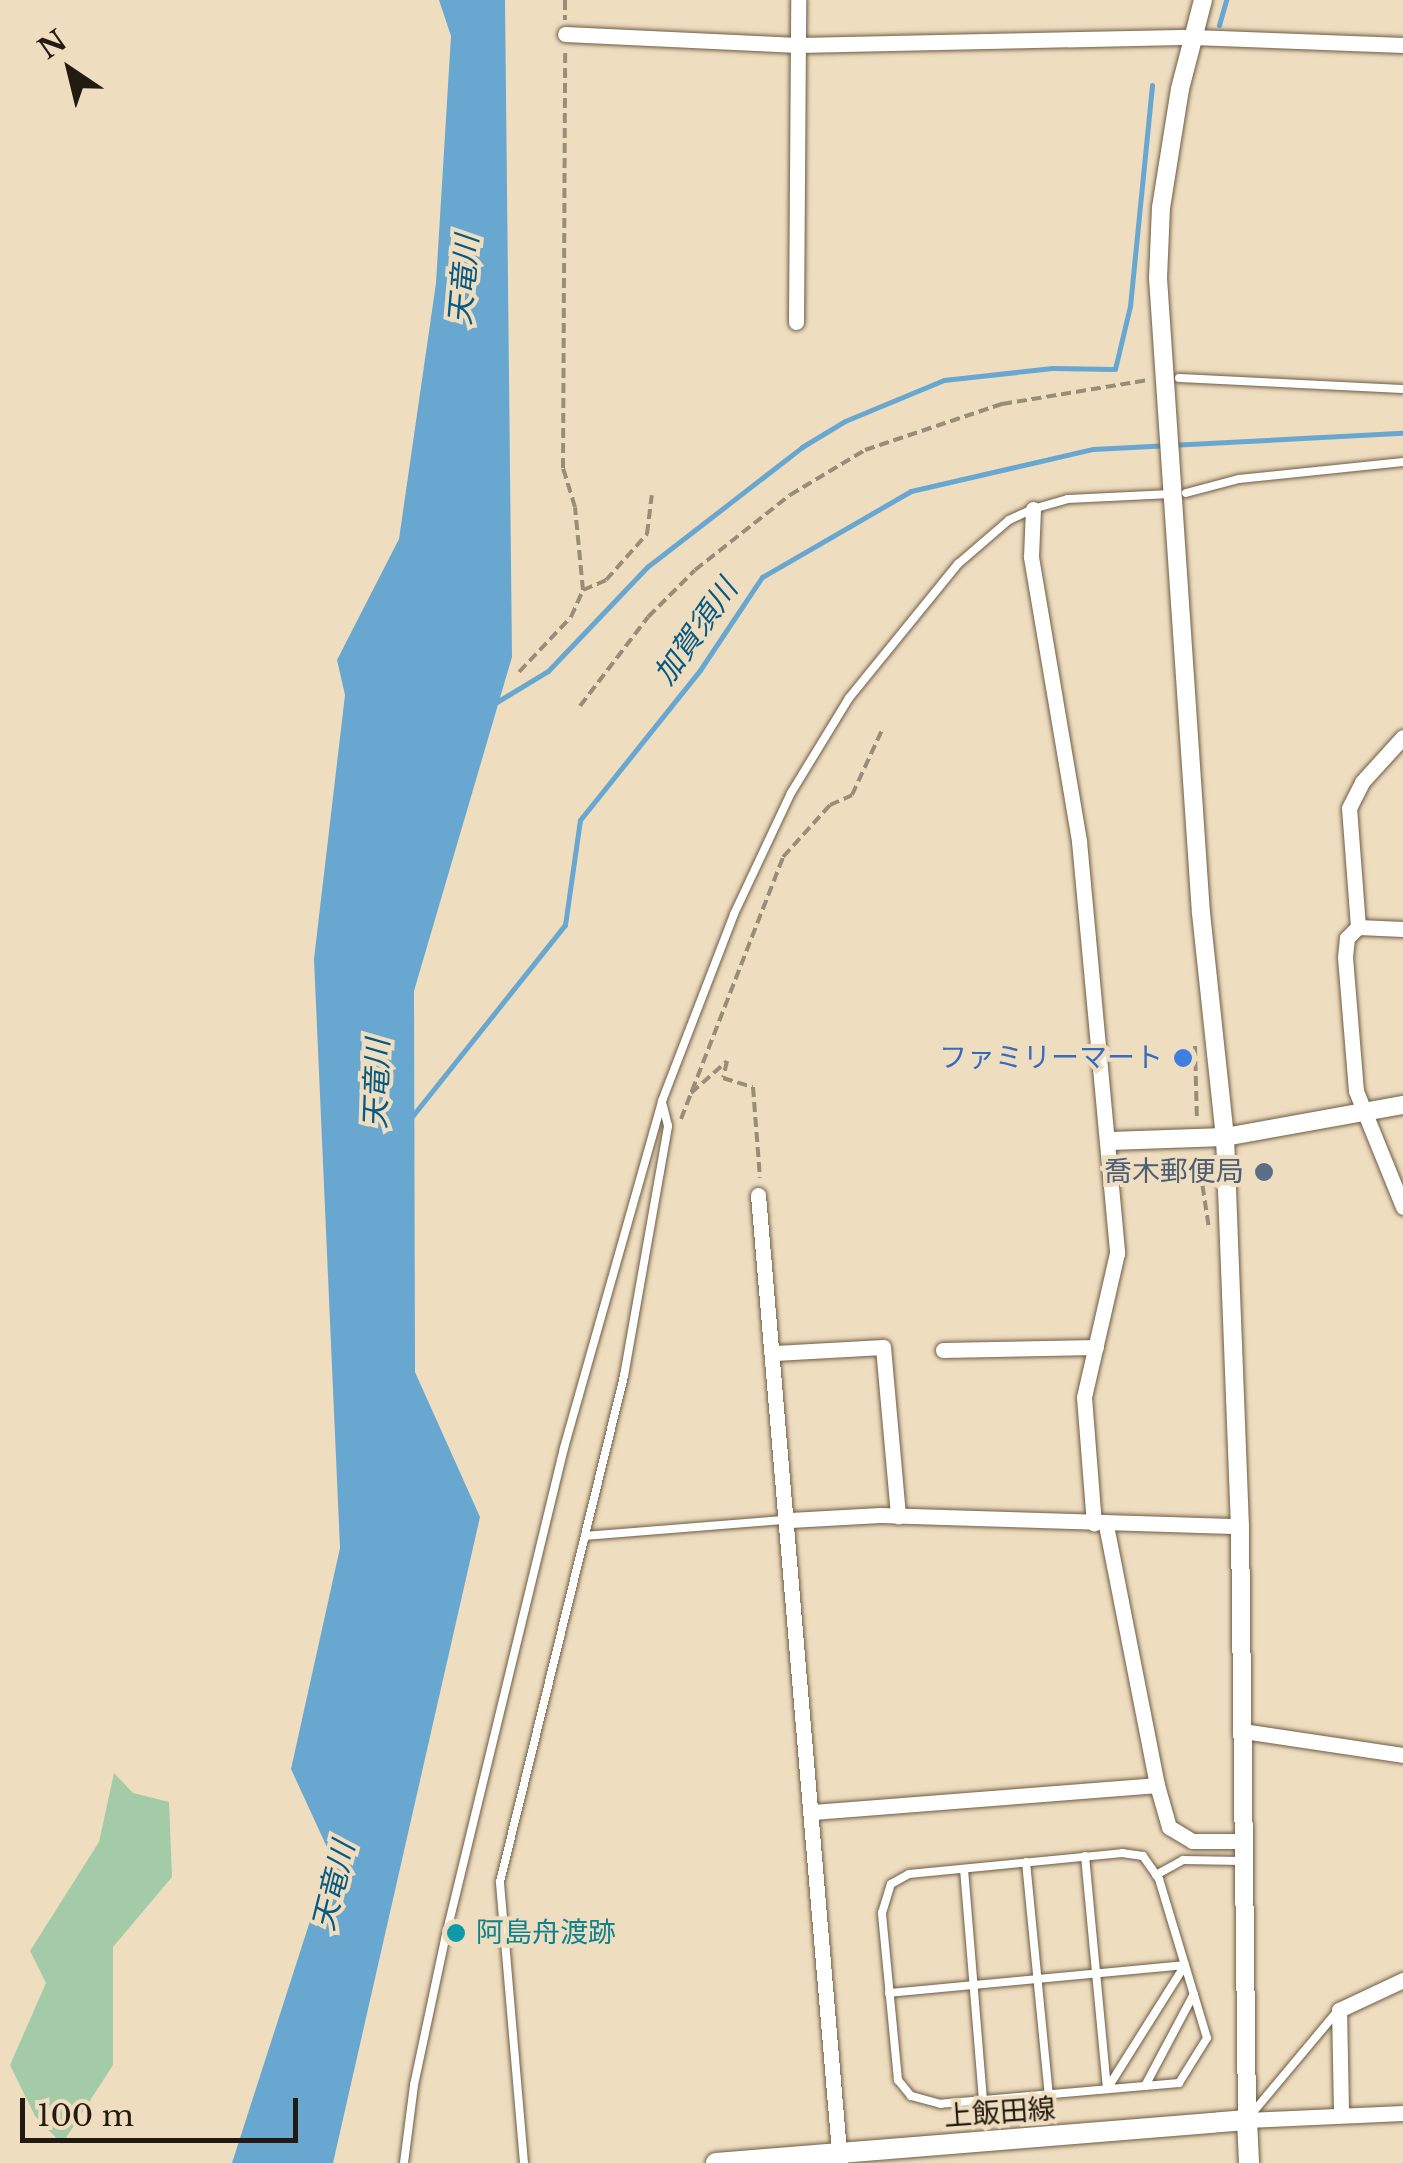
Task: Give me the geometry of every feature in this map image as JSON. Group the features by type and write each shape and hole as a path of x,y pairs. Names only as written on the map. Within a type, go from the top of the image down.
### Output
{"main road":[{"name":"上飯田線","path":"716,2163 839,2158 1247,2120"},
{"path":"1247,2120 1249,2163"}],"street":[{"path":"796,322 798,0"},
{"path":"1203,0 1161,207 1165,380 1177,490 1200,913 1224,1137 1240,1526 1247,2120 1340,2112 1403,2113"},
{"path":"565,34 798,45 1193,37 1403,45"},
{"path":"1033,509 1032,557 1080,842 1110,1141 1117,1253 1084,1397 1100,1524 1169,1827 1192,1840 1246,1841"},
{"path":"1358,927 1348,808 1362,782 1403,737"},
{"path":"1403,928 1358,927 1347,938 1346,1003 1356,1091 1403,1207"},
{"path":"1110,1141 1224,1137 1403,1105"},
{"path":"758,1195 790,1520 839,2158"},
{"path":"943,1350 1096,1346"},
{"path":"775,1352 882,1347 898,1516"},
{"path":"790,1520 898,1516 1240,1526"},
{"path":"1243,1731 1403,1754"},
{"path":"814,1812 1157,1785"},
{"path":"1340,2112 1339,2010 1403,1980"}],"lane":[{"path":"1165,380 1403,389"},
{"path":"404,2163 414,2085 506,1682 662,1101 734,914 791,793 849,698 936,586 984,540 1033,509 1068,499 1177,490 1239,479 1403,462"},
{"path":"524,2163 500,1882 624,1376 668,1126 662,1101"},
{"path":"586,1536 790,1520"},
{"path":"1085,1856 1107,2089"},
{"path":"1143,1856 1156,1874 1207,2038 1179,2083 941,2104 911,2096 898,2080 882,1913 891,1884 909,1874 1026,1862 1143,1856"},
{"path":"1156,1874 1182,1860 1246,1862"},
{"path":"1026,1862 1049,2095"},
{"path":"964,1869 983,2100"},
{"path":"889,1993 1185,1965"},
{"path":"1107,2089 1185,1965"},
{"path":"1145,2086 1194,1994"},
{"path":"1247,2120 1339,2010"}],"path":[{"path":"519,672 571,617 583,590 575,507 563,468 565,0"},
{"path":"580,706 648,617 695,570 790,495 865,450 1002,404 1165,380"},
{"path":"583,590 606,580 647,534 652,494"},
{"path":"677,1130 783,857 830,805 852,795 882,730"},
{"path":"688,1097 727,1061 723,1078 753,1087 758,1195"}],"green space":[{"path":"114,1773 133,1793 169,1802 172,1877 113,1947 113,2065 62,2144 35,2116 10,2065 46,1983 30,1951 99,1842"}],"water":[{"name":"天竜川","path":"439,0 505,0 512,657 414,991 415,1372 480,1517 333,2163 232,2163 331,1856 291,1769 340,1548 314,959 345,695 337,660 399,539 436,283 451,36"}],"waterway":[{"path":"1219,25 1226,0"},
{"path":"495,703 548,671 647,567 802,447 845,421 944,380 1052,368 1115,369 1130,306 1152,85"},
{"name":"加賀須川","path":"410,1119 565,925 580,820 700,670 762,577 911,491 1093,449 1403,433"}],"place":[{"name":"ファミリーマート","path":"1183,1058"},
{"name":"喬木郵便局","path":"1264,1172"},
{"name":"阿島舟渡跡","path":"456,1933"}]}
